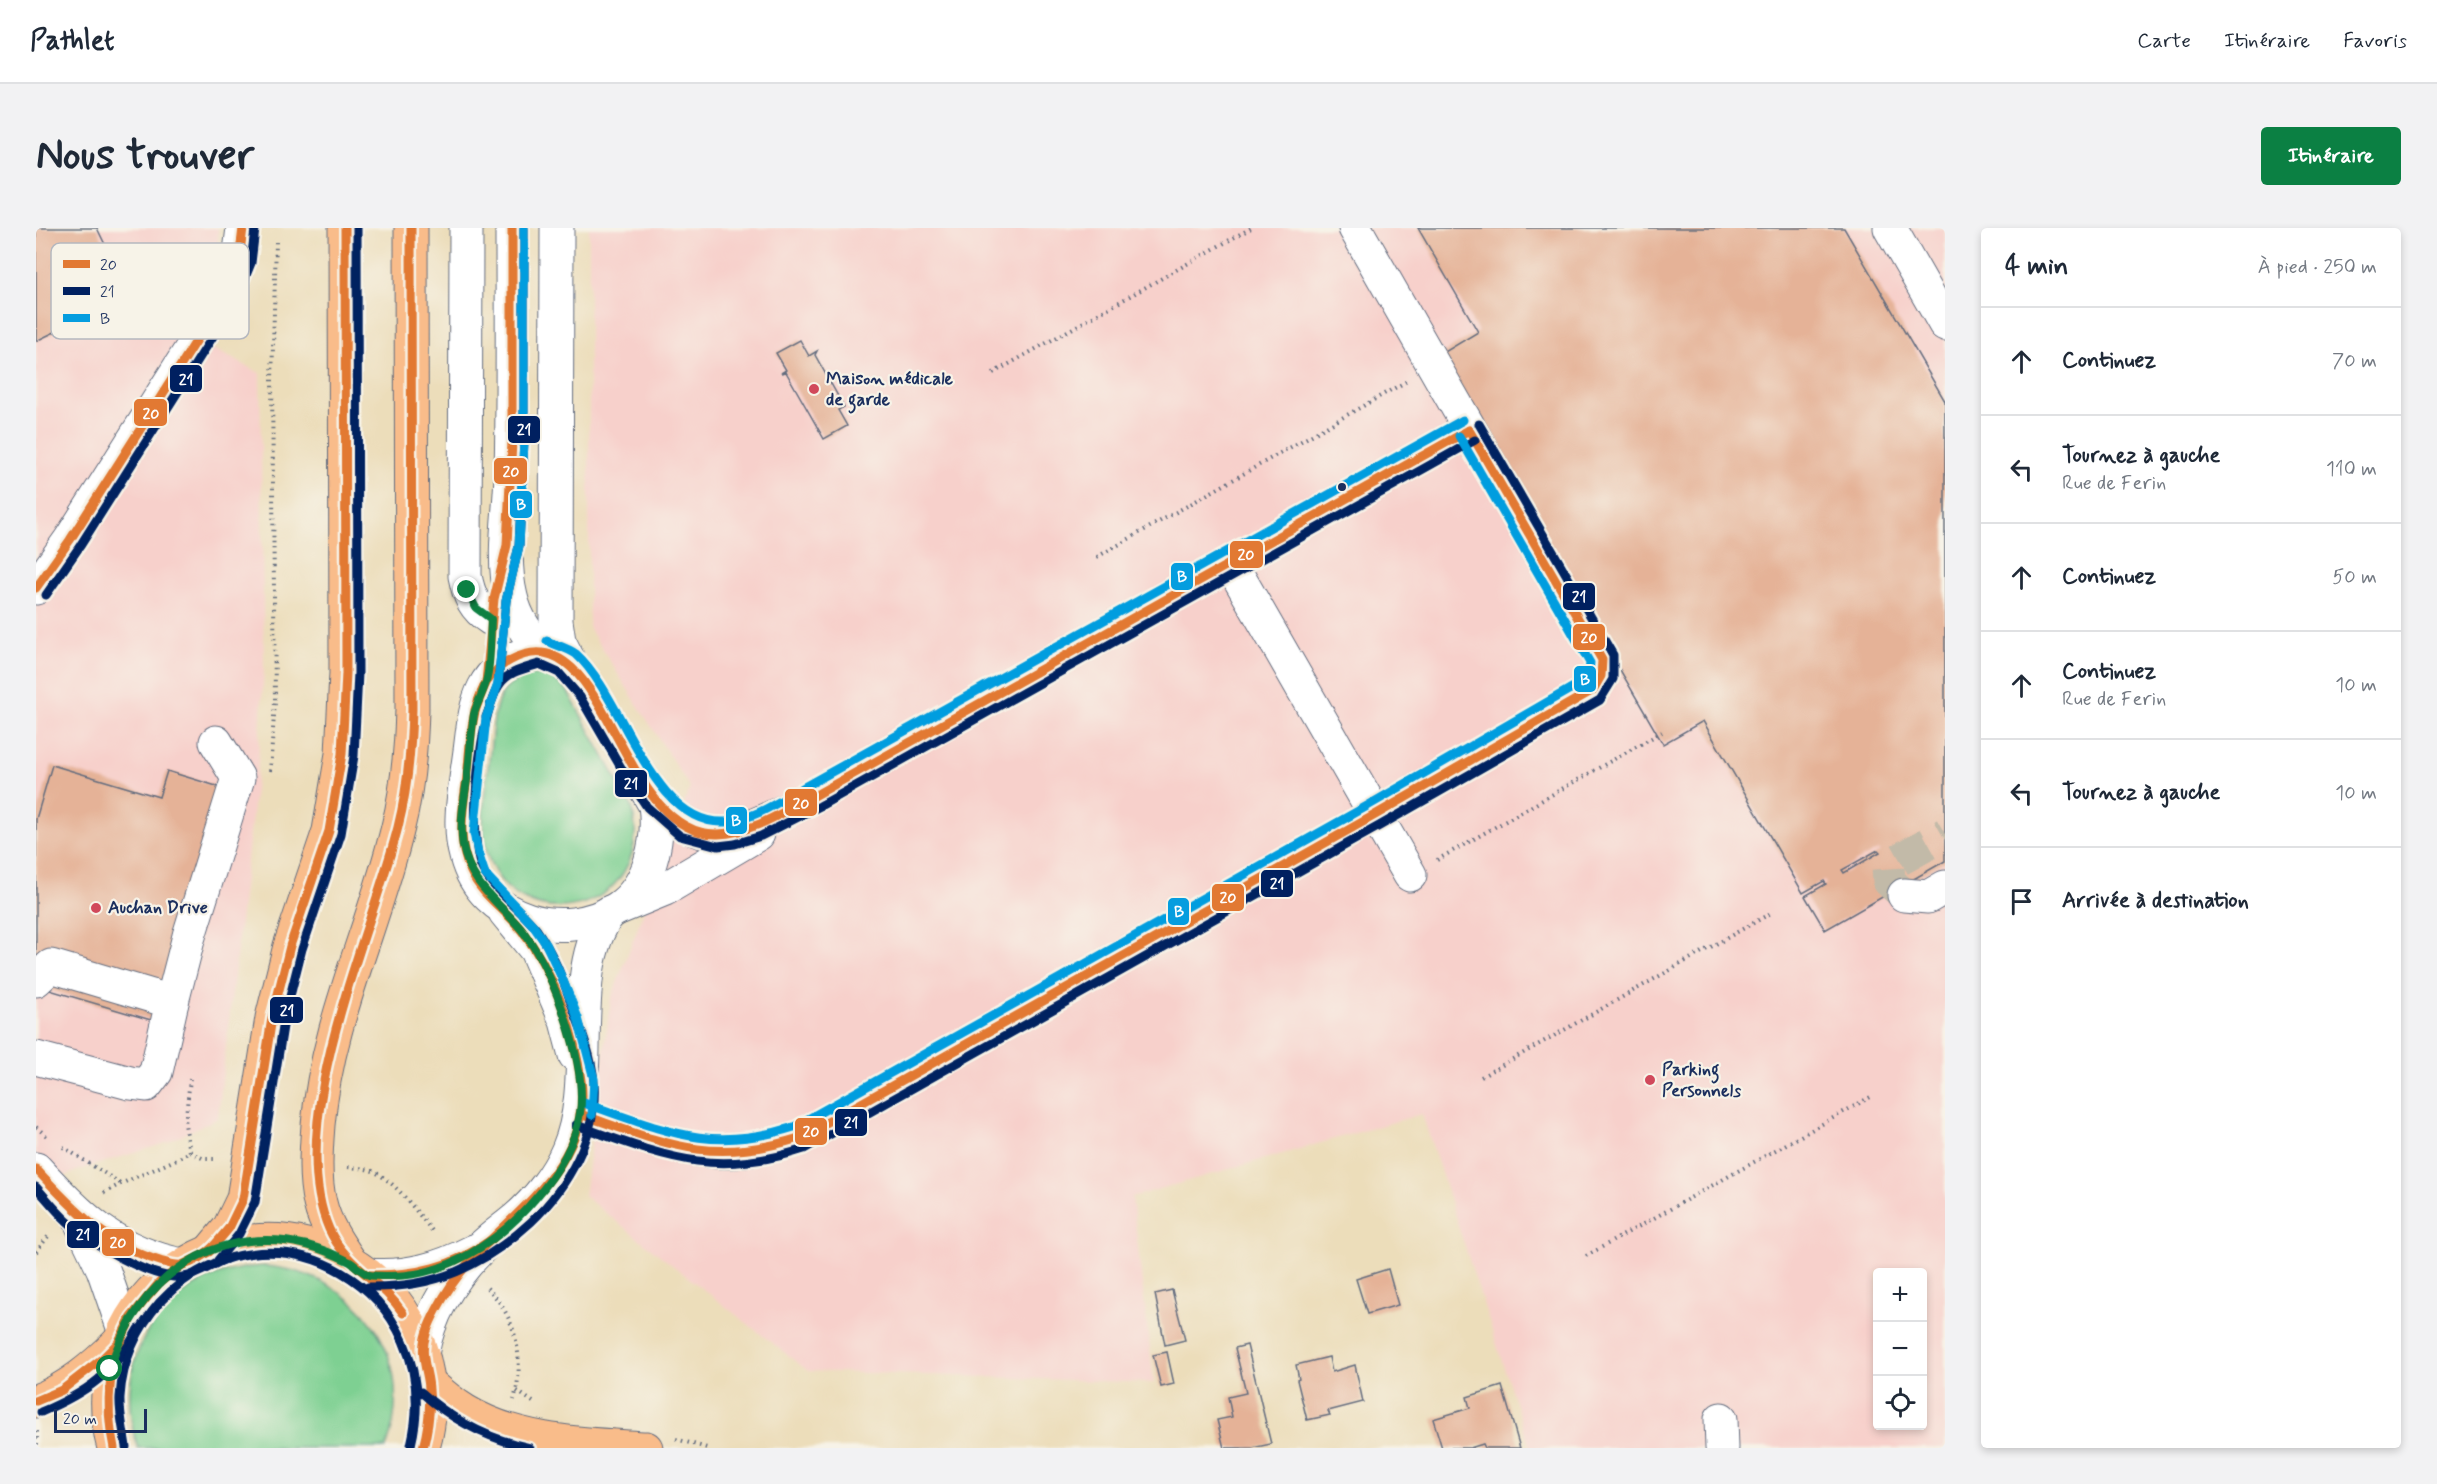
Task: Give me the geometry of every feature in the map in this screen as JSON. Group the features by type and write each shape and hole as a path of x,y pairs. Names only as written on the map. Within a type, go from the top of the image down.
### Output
{"main road":[{"path":"36,1401 62,1389 88,1371 121,1336 149,1294 196,1259 229,1228 243,1199 272,1018 290,946 329,831 342,754 346,673 345,228"},
{"path":"360,1269 323,1215 317,1185 316,1155 320,1108 329,1050 398,827 409,763 412,709 411,228"},
{"path":"196,1259 237,1243 281,1241 324,1250 360,1269 389,1294 405,1316 426,1368 430,1412 423,1448"},
{"path":"114,1448 107,1397 110,1369 121,1336"},
{"path":"426,1368 466,1412 501,1428 552,1439 646,1448"}],"street":[{"path":"241,243 243,228"},
{"path":"466,228 465,576 470,599 476,608 491,619"},
{"path":"426,1368 425,1338 440,1302 453,1280 481,1248 518,1217 545,1187 567,1153 581,1098 588,972 595,938 615,910 638,888 648,868 655,845 658,822 655,805 649,791 588,687 524,629 514,608 509,582 507,544 512,441 512,228"},
{"path":"556,659 559,641 556,621 557,228"},
{"path":"507,544 498,576 491,619 486,682 474,715 462,833 466,856 475,880 502,908 536,950 551,982 566,1021 581,1098 648,1137 711,1152 766,1148 799,1138 1593,690 1601,676 1602,660 1355,228"},
{"path":"1890,228 1945,324"},
{"path":"36,588 70,540 198,339"},
{"path":"649,791 672,818 692,830 721,834 741,831 814,796 1469,430"},
{"path":"1231,564 1410,875"},
{"path":"486,682 508,661 527,653 556,659"},
{"path":"36,1058 130,1083 146,1085 156,1072 189,936 238,778 216,742"},
{"path":"502,908 538,924 579,923 665,889 744,843 814,796"},
{"path":"1904,894 1928,897 1945,887"},
{"path":"36,980 51,966 172,1002"},
{"path":"36,1169 76,1213 131,1250 158,1260 196,1259"},
{"path":"76,1213 103,1269 121,1336"},
{"path":"360,1269 389,1276 428,1271 451,1263 481,1248"}],"path":[{"path":"993,373 1251,228"},
{"path":"1097,557 1433,367"},
{"path":"1410,875 1662,732"},
{"path":"1481,1077 1771,913"},
{"path":"1586,1256 1874,1095"},
{"path":"36,1127 56,1143 121,1183"}],"shaded area":[{"path":"36,228 218,228 219,243 51,243 51,339 194,339 260,373 264,669 258,763 218,1118 163,1144 79,1170 36,1189"},
{"path":"589,228 1945,228 1945,1448 1530,1448 1422,1114 1132,1197 1154,1383 808,1371 584,1196 611,999 690,788 589,628"}],"green space":[{"path":"533,674 552,677 567,690 632,807 634,844 623,873 603,894 577,905 549,907 522,898 500,879 486,849 483,823 484,796 496,709 504,691 511,684"},
{"path":"264,1266 298,1272 328,1285 353,1303 373,1326 387,1352 394,1382 394,1414 386,1448 138,1448 130,1414 131,1381 138,1351 153,1324 173,1301 199,1283 229,1271"}],"building":[{"path":"36,228 97,228 104,243 51,243 51,334 36,341"},
{"path":"1418,228 1844,228 1945,401 1945,861 1825,930 1805,896 1826,884 1824,881 1803,893 1703,721 1663,744 1438,356 1478,332","holes":["1878,850 1880,852 1844,873 1842,870"]},
{"name":"Maison médicale de garde","path":"800,340 809,356 817,351 815,355 844,407 838,410 847,426 824,439 786,372 781,373 786,370 776,353"},
{"path":"52,765 159,797 167,771 223,788 151,1020 36,986 36,819"},
{"path":"1388,1269 1398,1305 1367,1314 1356,1279"},
{"path":"1172,1290 1185,1340 1165,1345 1155,1294"},
{"path":"1247,1345 1271,1444 1252,1448 1224,1448 1217,1420 1232,1417 1228,1397 1246,1393 1235,1348"},
{"path":"1167,1352 1174,1384 1161,1387 1153,1355"},
{"path":"1329,1357 1332,1372 1355,1365 1363,1402 1328,1411 1330,1415 1307,1420 1297,1380 1299,1379 1296,1365"},
{"path":"1502,1386 1520,1448 1485,1448 1483,1444 1470,1448 1442,1448 1433,1419 1470,1408 1467,1397"}],"tunnel":[{"path":"1904,895 1889,881 1888,866 1945,834"}],"transit line":[{"name":"20","path":"241,243 243,228"},
{"name":"20","path":"36,1401 62,1390 103,1358 118,1343 131,1317 159,1283 182,1265 209,1252 229,1228 243,1199 272,1018 290,946 329,831 342,754 346,673 345,228"},
{"name":"21","path":"218,1260 239,1234 255,1202 284,1020 302,949 341,834 354,756 358,673 357,228"},
{"name":"20","path":"403,1313 394,1301 344,1253 329,1229 318,1185 317,1136 323,1083 336,1028 398,827 408,768 412,709 411,228"},
{"name":"20","path":"475,710 486,682 494,599 507,545 512,441 512,228"},
{"name":"21","path":"486,717 498,685 506,601 519,546 524,441 524,228"},
{"name":"B","path":"524,228 524,441 519,546 506,601 498,684 486,718 474,833 485,874 532,924 546,944 562,978 578,1018 594,1079 592,1115"},
{"name":"21","path":"249,268 255,229"},
{"name":"20","path":"36,588 70,540 197,339"},
{"name":"21","path":"46,595 80,546 211,339"},
{"name":"B","path":"547,641 576,654 593,674 641,756 658,782 677,803 699,818 725,822 736,820 757,813 778,802 1463,420"},
{"name":"21","path":"576,1125 635,1146 688,1160 742,1162 771,1158 804,1149 1600,700 1613,679 1613,655 1479,424"},
{"name":"20","path":"580,1114 662,1142 712,1150 739,1150 799,1138 1593,690 1601,676 1602,660 1469,430"},
{"name":"20","path":"423,1448 430,1405 423,1352 426,1333 431,1321 448,1290 465,1267 529,1202 563,1160 575,1136 581,1109 581,1080 578,1061 567,1021 552,982 522,931 476,881 463,847 463,808 473,721 481,693 489,678 497,670 511,660 543,653 570,666 592,693 633,767 657,801 684,825 718,834 744,830 814,796 1469,430"},
{"name":"B","path":"584,1103 663,1130 711,1138 764,1135 794,1127 1369,805 1584,681 1589,672 1590,663 1459,436"},
{"name":"21","path":"368,1287 415,1284 436,1279 476,1263 513,1238 557,1193 578,1158 591,1121 594,1102 591,1063 558,968 537,930 485,874 477,850 476,802 481,745 493,699 500,684 508,676 539,664 559,673 580,697 647,807 680,836 718,846 735,844 761,836 820,806 1475,440"},
{"name":"20","path":"36,1169 92,1224 107,1236 141,1254 182,1265 197,1259 217,1243"},
{"name":"21","path":"36,1187 77,1230 105,1249 155,1273 183,1277 226,1259"},
{"name":"20","path":"368,1275 401,1274 433,1268 463,1257 492,1239"},
{"name":"21","path":"126,1447 120,1409 121,1384 127,1358 144,1323 160,1302 204,1268 251,1254 297,1255 341,1272 377,1301 403,1341 416,1390 411,1445"},
{"name":"20","path":"114,1448 109,1414 110,1382 117,1351 130,1320"},
{"name":"21","path":"41,1412 72,1397 98,1380 119,1358 138,1329"},
{"name":"21","path":"421,1392 446,1412 472,1428 500,1440 530,1448"}],"place":[{"name":"Maison médicale de garde","path":"814,389"},
{"name":"Auchan Drive","path":"96,908"},
{"name":"Parking Personnels","path":"1650,1080"}],"route":[{"path":"110,1369 124,1330 140,1305 159,1283 195,1258 237,1243 266,1240 296,1242 324,1250 351,1263 368,1275 389,1276 428,1271 451,1263 481,1248 518,1217 545,1187 567,1153 580,1114 582,1082 566,1021 536,950 502,908 475,880 463,845 463,819 474,715 486,682 491,619 476,608 467,590"}]}
